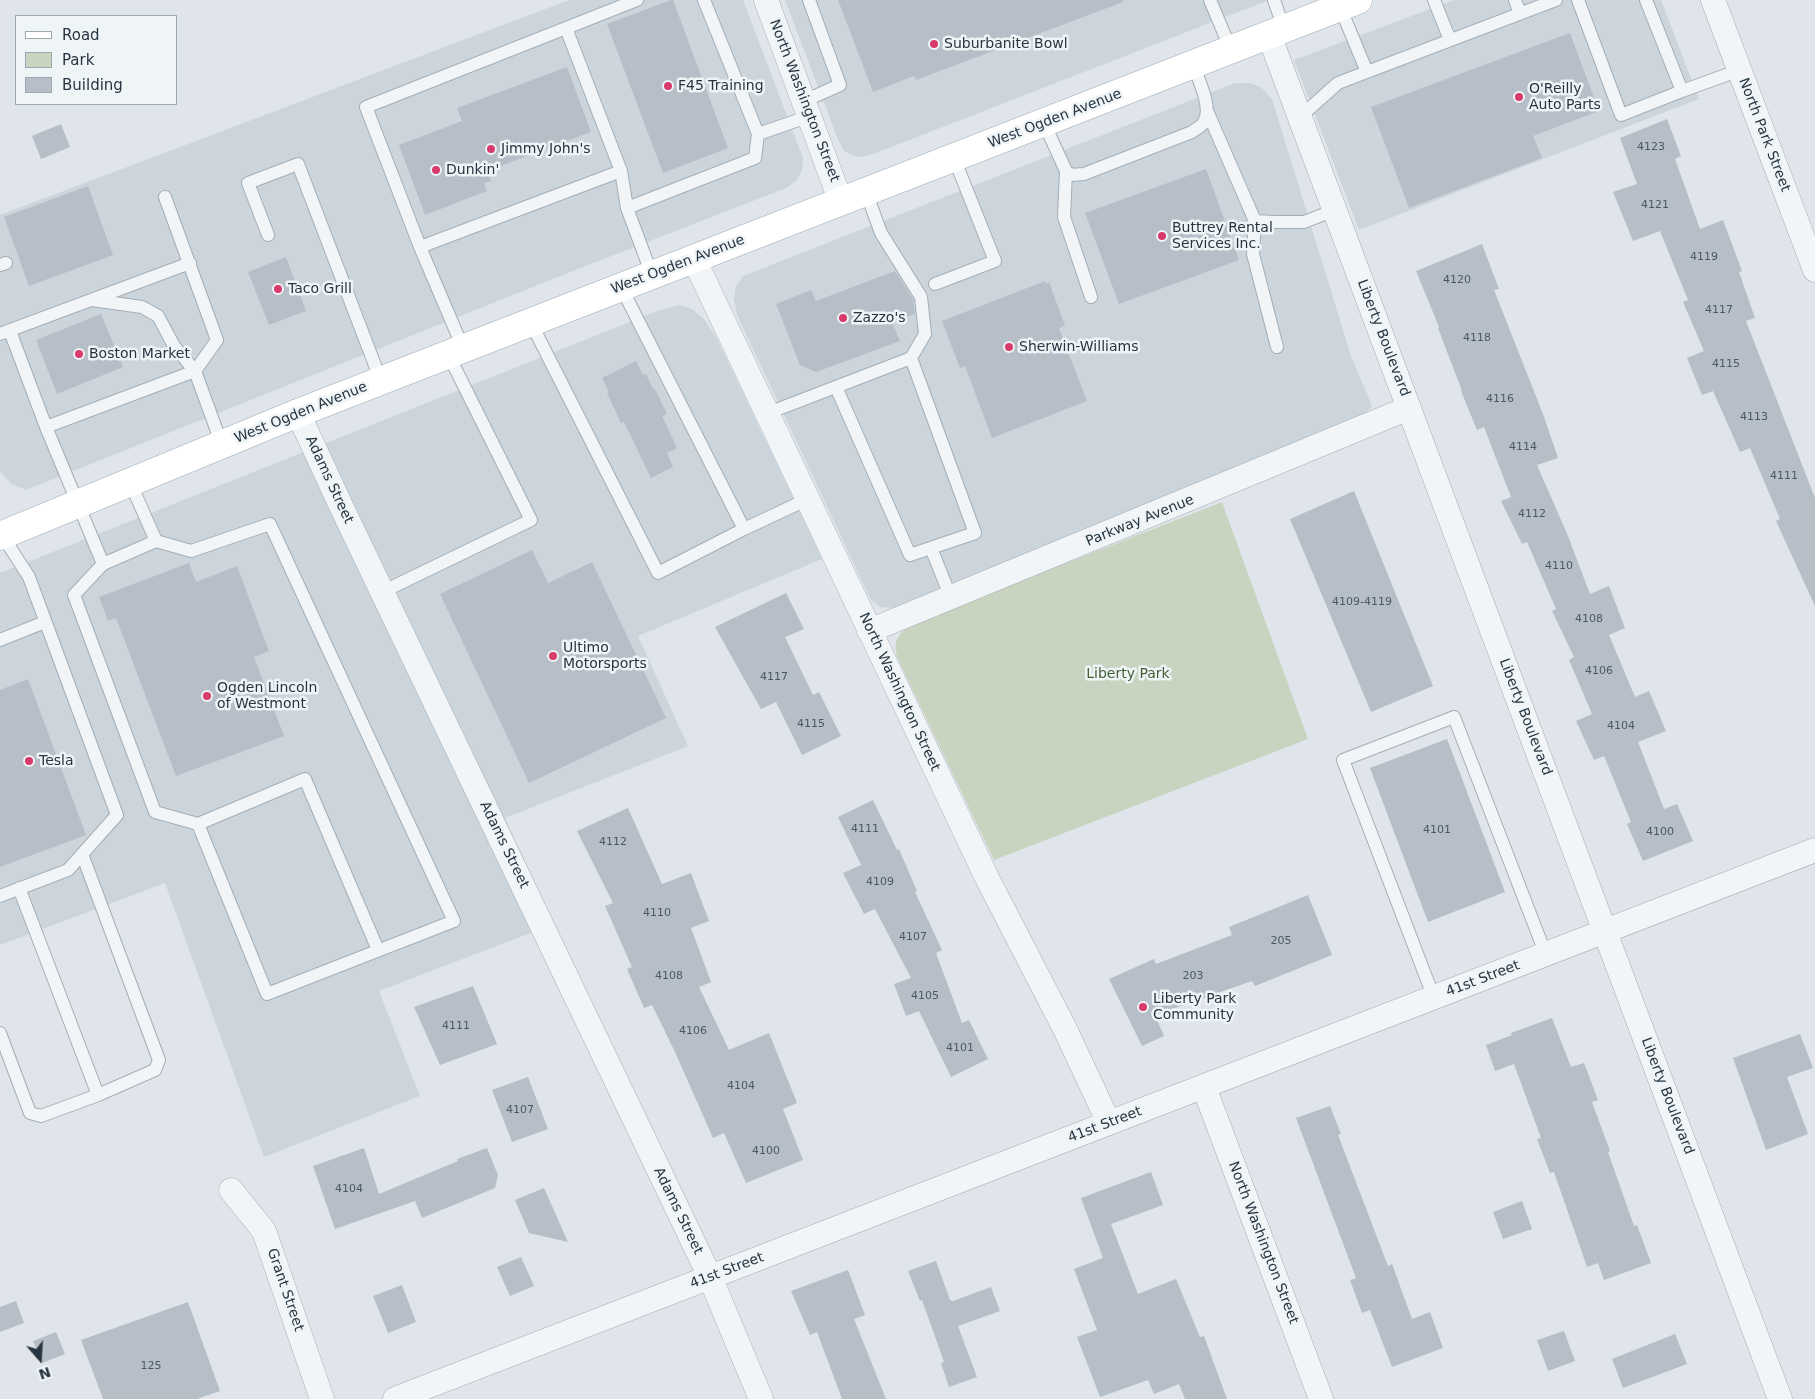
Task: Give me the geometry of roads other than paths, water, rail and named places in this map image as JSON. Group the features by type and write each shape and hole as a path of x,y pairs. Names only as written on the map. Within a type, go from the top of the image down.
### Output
{"main road":[{"name":"West Ogden Avenue","path":"1,534 381,380 1349,3"}],"street":[{"name":"North Washington Street","path":"766,0 807,108 854,197"},
{"name":"North Park Street","path":"1713,0 1815,270"},
{"name":"Liberty Boulevard","path":"1277,32 1300,117 1780,1399"},
{"name":"North Washington Street","path":"694,259 988,880 1065,1029 1109,1123"},
{"name":"Parkway Avenue","path":"870,631 1409,408"},
{"name":"Adams Street","path":"298,413 710,1278 761,1399"},
{"name":"41st Street","path":"395,1399 1815,850"},
{"name":"North Washington Street","path":"1204,1086 1321,1399"},
{"name":"Grant Street","path":"231,1190 264,1231 322,1399"}],"lane":[{"path":"382,592 531,520 456,351 420,247 366,107 636,0"},
{"path":"627,208 755,158 758,134 704,0"},
{"path":"758,134 807,108 840,85 809,0"},
{"path":"1210,0 1231,50"},
{"path":"1274,0 1277,32"},
{"path":"1434,0 1450,40"},
{"path":"1515,0 1520,14"},
{"path":"1300,117 1338,83 1556,0"},
{"path":"1578,0 1621,115 1740,70"},
{"path":"1646,0 1682,91"},
{"path":"1349,3 1367,72"},
{"path":"566,28 621,171 627,208 652,275"},
{"path":"1193,64 1207,104 1208,113 1255,221 1253,254 1277,347"},
{"path":"1044,123 1066,171 1071,175 1084,174 1192,132 1204,123 1208,113"},
{"path":"935,284 995,261 954,158"},
{"path":"268,235 248,183 298,164 381,380"},
{"path":"420,247 621,171"},
{"path":"1066,171 1064,217 1092,297"},
{"path":"46,427 195,372 217,340 165,196"},
{"path":"768,413 910,358 925,334 921,297 881,234 854,197"},
{"path":"1255,221 1304,222 1335,210"},
{"path":"103,564 5,333 190,263"},
{"path":"621,288 744,529"},
{"path":"92,300 142,307 158,316 174,346 195,372 222,445"},
{"path":"531,323 658,573 808,499"},
{"path":"836,387 910,555 975,533 910,358"},
{"path":"130,482 156,541"},
{"path":"198,824 267,994 454,921 270,524 191,551 156,541 103,564 74,595 155,812 198,824 305,779 378,950"},
{"path":"0,896 68,870 117,815 29,577 1,534"},
{"path":"931,548 951,598"},
{"path":"0,640 46,622"},
{"path":"1434,998 1344,760 1454,717 1546,955"},
{"path":"0,1033 30,1112 41,1116 98,1095 155,1070 158,1060 82,854"},
{"path":"19,888 98,1095"}],"place":[{"name":"Suburbanite Bowl","path":"934,44"},
{"name":"F45 Training","path":"668,86"},
{"name":"O'Reilly Auto Parts","path":"1519,97"},
{"name":"Jimmy John's","path":"491,149"},
{"name":"Dunkin'","path":"436,170"},
{"name":"Buttrey Rental Services Inc.","path":"1162,236"},
{"name":"Taco Grill","path":"278,289"},
{"name":"Zazzo's","path":"843,318"},
{"name":"Sherwin-Williams","path":"1009,347"},
{"name":"Boston Market","path":"79,354"},
{"name":"Ultimo Motorsports","path":"553,656"},
{"name":"Ogden Lincoln of Westmont","path":"207,696"},
{"name":"Tesla","path":"29,761"},
{"name":"Liberty Park Community","path":"1143,1007"}],"park label":[{"name":"Liberty Park","path":"1128,674"}]}
